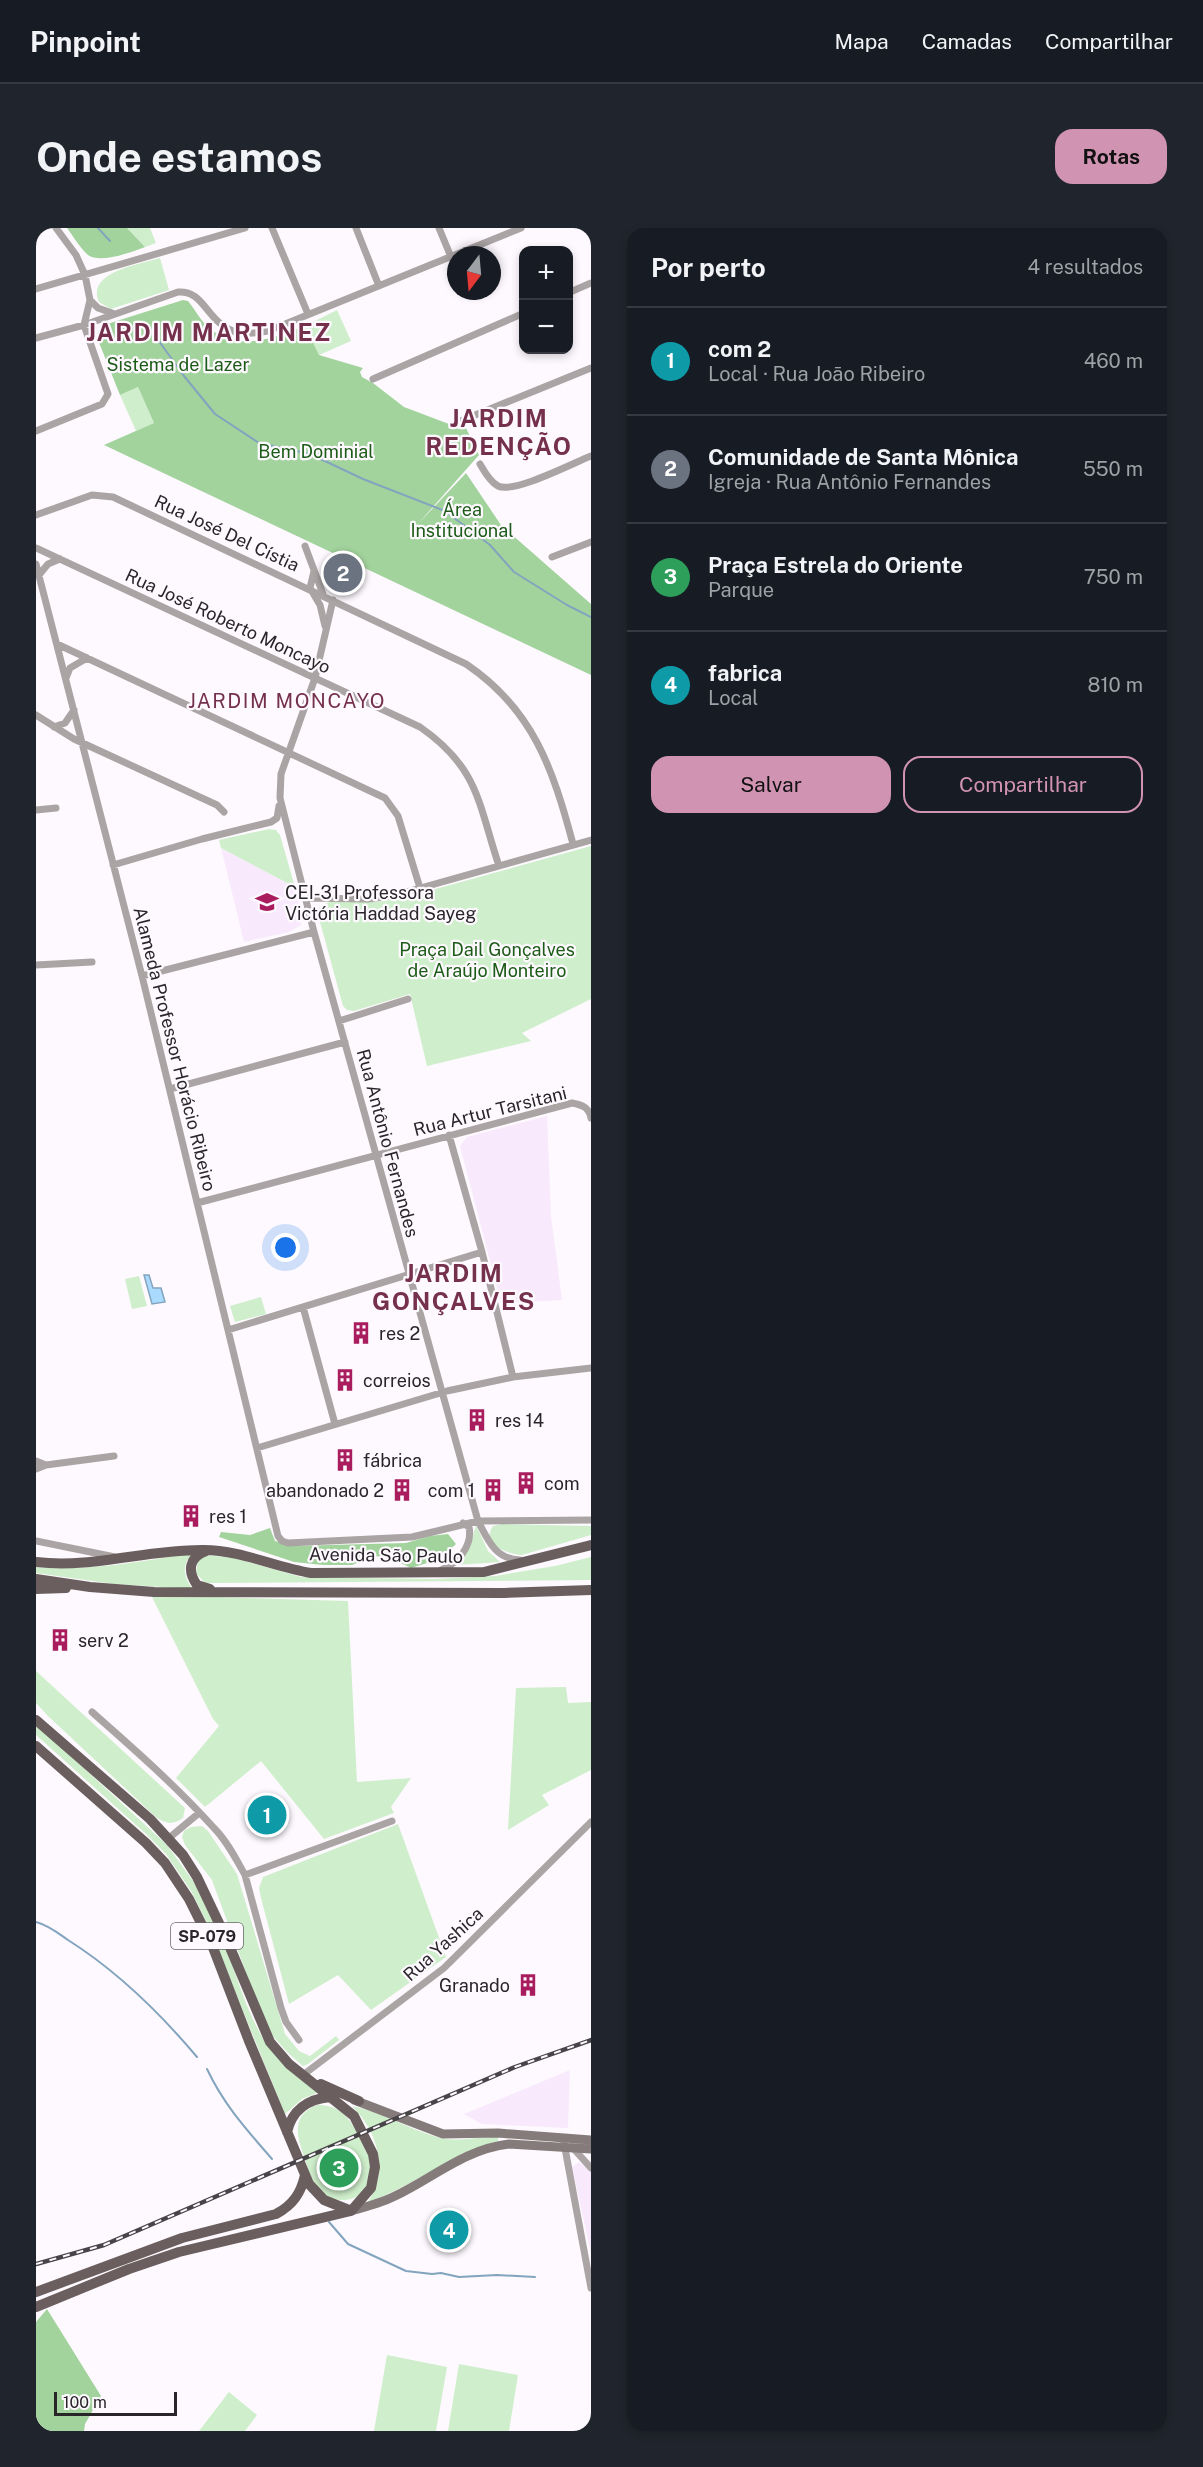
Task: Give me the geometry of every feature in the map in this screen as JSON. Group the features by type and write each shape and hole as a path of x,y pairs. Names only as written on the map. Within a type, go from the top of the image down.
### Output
{"main road":[{"name":"Avenida São Paulo","path":"36,1562 94,1563 178,1550 224,1551 311,1573 484,1572 591,1545"},
{"path":"224,1551 205,1551 197,1555 192,1562 192,1577 197,1585 203,1587 242,1592"},
{"name":"Avenida São Paulo","path":"36,1579 90,1587 154,1592 591,1590"},
{"path":"535,1592 545,1586 591,1584"},
{"path":"36,1589 90,1587"},
{"name":"SP-079","path":"36,1720 169,1838 192,1870 207,1897 270,2042 303,2075 354,2116 375,2160 375,2174 371,2188 363,2200 351,2211 320,2197 305,2175 212,1945 178,1881 146,1843 36,1746"},
{"path":"303,2075 359,2101 442,2134 498,2133 591,2149"},
{"path":"287,2132 292,2118 304,2104 321,2097 359,2101"},
{"path":"36,2307 120,2272 179,2252 351,2211 393,2197 462,2157 487,2148 509,2144 567,2144 591,2140"},
{"path":"36,2292 182,2238 276,2214 286,2209 298,2196 305,2175"}],"street":[{"path":"36,431 102,404 106,400 107,388 84,325 90,300 85,275 75,255 56,228"},
{"path":"36,289 245,228"},
{"path":"272,228 308,314"},
{"path":"357,228 379,286"},
{"path":"439,228 447,247"},
{"path":"478,246 521,228"},
{"path":"36,338 84,325 170,294 186,291 195,295 217,322 239,333 268,331 447,259"},
{"path":"573,291 591,283"},
{"path":"90,300 105,312 117,313"},
{"path":"373,379 519,315"},
{"path":"458,422 591,368"},
{"path":"480,464 493,483 506,488 591,456"},
{"name":"Rua José Del Cístia","path":"36,515 92,495 113,497 310,588 466,664 489,680 518,711 533,732 550,773 573,844"},
{"path":"552,557 591,542"},
{"path":"305,546 323,595"},
{"name":"Rua José Roberto Moncayo","path":"36,548 420,727 456,756 467,773 478,797 499,866"},
{"path":"39,575 48,564 60,559"},
{"name":"Alameda Professor Horácio Ribeiro","path":"36,564 142,976 278,1536 282,1541 299,1543 412,1538 463,1523"},
{"path":"298,583 314,571"},
{"path":"310,588 314,571"},
{"name":"Rua Antônio Fernandes","path":"310,588 320,605 325,632"},
{"name":"Rua Antônio Fernandes","path":"289,840 279,826 271,822 277,818 281,774 315,678 333,600"},
{"path":"57,644 385,798 398,816 420,888"},
{"path":"66,678 70,668 87,658"},
{"path":"54,727 65,723 74,710"},
{"path":"36,715 83,742 217,806 224,812"},
{"name":"Rua Antônio Fernandes","path":"280,798 314,932 478,1521 497,1553 511,1560 534,1560"},
{"path":"36,810 56,808"},
{"path":"113,865 271,822"},
{"path":"305,898 368,899 392,896 591,840"},
{"path":"142,976 314,932"},
{"path":"36,965 92,962"},
{"path":"339,1020 408,999"},
{"path":"170,1089 345,1042"},
{"name":"Rua Artur Tarsitani","path":"197,1203 572,1103 582,1105 590,1111 591,1118"},
{"path":"449,1135 482,1252 513,1377"},
{"path":"228,1330 482,1252"},
{"path":"303,1307 335,1424"},
{"path":"257,1448 443,1392 513,1377 591,1368"},
{"path":"36,1469 46,1465 114,1456"},
{"path":"36,1461 46,1465"},
{"path":"561,1511 562,1520"},
{"path":"463,1523 591,1520"},
{"path":"418,1574 442,1569 458,1559 471,1535 469,1527 463,1523"},
{"path":"36,1541 133,1558"},
{"path":"92,1712 162,1775 216,1829 245,1875 281,2008 286,2022 299,2040"},
{"path":"169,1838 199,1813"},
{"path":"245,1875 392,1821"},
{"name":"Rua Yashica","path":"303,2075 444,1968 591,1821"},
{"path":"567,2144 591,2168"},
{"path":"567,2144 591,2288"}],"shaded area":[{"name":"CEI-31 Professora Victória Haddad Sayeg","path":"221,848 295,887 302,917 301,925 289,932 244,942"},
{"path":"547,1116 551,1216 562,1300 501,1303 460,1146 467,1137"},
{"path":"570,2070 568,2128 482,2124 464,2114"},
{"path":"579,2162 591,2171 591,2253 572,2167"}],"green space":[{"path":"67,228 127,228 145,247 108,258 93,257 85,252"},
{"path":"127,228 150,228 156,243 145,247"},
{"name":"Sistema de Lazer","path":"160,258 169,290 111,309 99,302 97,292 100,283 107,276"},
{"path":"183,300 188,301 208,327 231,340 256,341 305,326 319,355 363,368 360,372 362,377 404,407 451,423 458,429 465,426 479,455 417,525 466,473 501,525 591,604 591,675 104,445 154,423 138,387 120,395 98,340 97,335 100,328"},
{"path":"337,310 351,341 319,355 305,326"},
{"path":"138,387 154,423 136,431 120,395"},
{"path":"269,829 276,830 280,835 295,887 221,848 219,840"},
{"name":"Praça Dail Gonçalves de Araújo Monteiro","path":"591,846 591,999 522,1033 531,1041 427,1066 410,994 354,1011 347,1010 343,1006 317,911 322,905 330,902 376,902 403,898"},
{"path":"139,1276 147,1306 132,1309 125,1279"},
{"path":"261,1297 266,1314 235,1322 230,1306"},
{"path":"502,1524 591,1526 591,1535 522,1555 510,1553 493,1543 490,1533 493,1526"},
{"path":"476,1525 488,1551 500,1562 457,1565 471,1543"},
{"path":"270,1528 275,1541 292,1546 406,1543 430,1536 448,1534 456,1544 440,1559 411,1568 392,1559 375,1556 352,1565 294,1562 219,1537 221,1532 250,1535"},
{"path":"194,1553 185,1565 185,1575 193,1589 114,1584 36,1573 36,1567 96,1567"},
{"path":"205,1555 234,1558 301,1577 434,1579 495,1576 555,1566 591,1557 591,1580 205,1583 196,1573 198,1560"},
{"path":"151,1595 348,1601 357,1782 411,1778 391,1807 394,1813 324,1839 261,1761 205,1807 176,1778 219,1726 213,1719"},
{"path":"36,1671 185,1808 183,1818 170,1823 157,1818 48,1716 36,1703"},
{"path":"566,1687 568,1703 591,1702 591,1770 542,1795 549,1805 508,1830 516,1688"},
{"path":"36,1724 167,1845 198,1888 221,1936 215,1939 191,1891 166,1854 36,1735"},
{"path":"398,1824 446,1957 371,2010 338,1975 289,2004 261,1898 259,1888 263,1877"},
{"path":"202,1826 208,1831 237,1874 285,2034 299,2051 310,2056 336,2036 339,2040 308,2064 303,2066 271,2034 212,1880 185,1845 182,1837 184,1831 191,1827"},
{"path":"224,1942 246,2004 260,2034 288,2069 319,2092 302,2099 285,2114 216,1945"},
{"path":"317,2105 334,2108 347,2117 370,2160 371,2173 365,2190 353,2198 338,2200 323,2194 310,2174 300,2143 298,2128 303,2115"},
{"path":"352,2106 444,2139 498,2137 498,2141 464,2154 401,2188 368,2202 378,2178 378,2152 368,2128"},
{"path":"47,2309 101,2396 85,2424 84,2431 36,2431 36,2322"},
{"path":"387,2355 447,2367 436,2431 374,2431"},
{"path":"459,2364 518,2375 509,2431 448,2431"},
{"path":"229,2392 257,2415 245,2431 199,2431"}],"water":[{"path":"144,1275 149,1275 153,1288 161,1288 165,1302 152,1304"}],"waterway":[{"path":"98,228 110,241"},
{"path":"151,330 215,414 259,443 310,454 363,479 445,511 490,545 514,572 591,617"},
{"path":"36,1922 57,1932 121,1979 153,2009 197,2057"},
{"path":"207,2069 228,2105 272,2159"},
{"path":"329,2222 348,2244 406,2271 441,2273 459,2277 497,2275 535,2277"}],"railway":[{"path":"36,2264 104,2245 515,2067 591,2040"}],"place":[{"name":"Comunidade de Santa Mônica","path":"343,573"},
{"name":"CEI-31 Professora Victória Haddad Sayeg","path":"267,902"},
{"name":"res 2","path":"361,1333"},
{"name":"correios","path":"345,1380"},
{"name":"res 14","path":"477,1420"},
{"name":"fábrica","path":"345,1460"},
{"name":"com","path":"526,1483"},
{"name":"abandonado 2","path":"402,1490"},
{"name":"com 1","path":"493,1490"},
{"name":"res 1","path":"191,1516"},
{"name":"serv 2","path":"60,1640"},
{"name":"com 2","path":"267,1815"},
{"name":"Granado","path":"528,1985"},
{"name":"Praça Estrela do Oriente","path":"339,2168"},
{"name":"fabrica","path":"449,2230"}],"district":[{"name":"JARDIM MARTINEZ","path":"209,332"},
{"name":"JARDIM REDENÇÃO","path":"499,432"},
{"name":"JARDIM MONCAYO","path":"287,701"},
{"name":"JARDIM GONÇALVES","path":"454,1287"}],"park label":[{"name":"Bem Dominial","path":"316,451"},
{"name":"Área Institucional","path":"462,519"}]}
